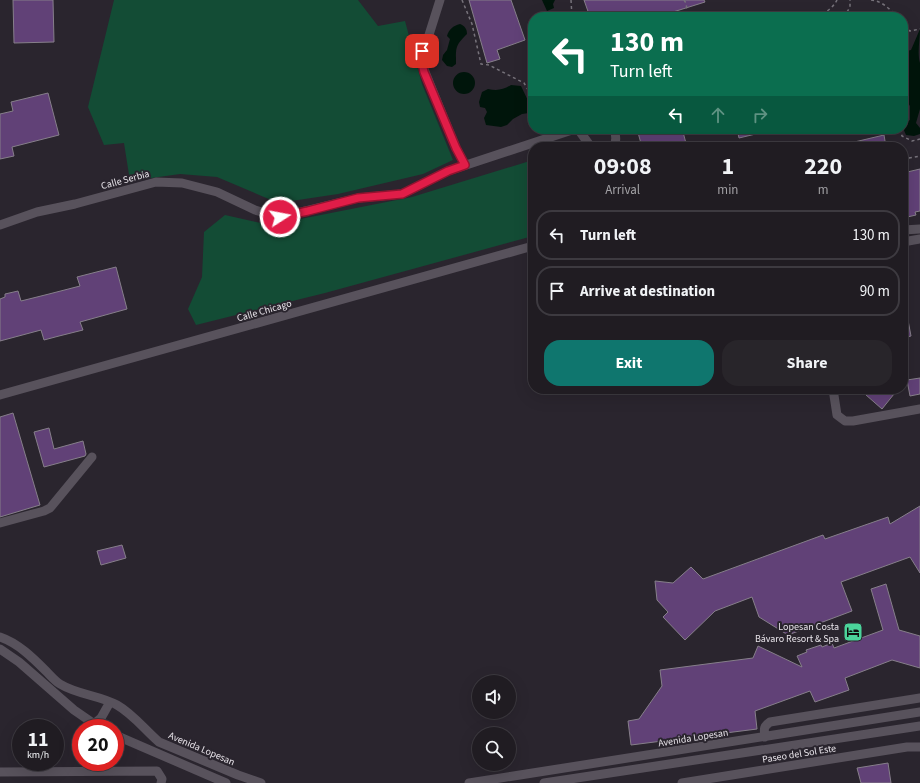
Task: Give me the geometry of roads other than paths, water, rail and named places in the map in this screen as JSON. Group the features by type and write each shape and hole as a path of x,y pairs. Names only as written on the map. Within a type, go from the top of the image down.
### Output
{"street":[{"path":"440,0 428,38 422,51 421,59 424,72 456,148 465,165"},
{"name":"Calle Serbia","path":"537,142 561,134"},
{"path":"581,134 587,142"},
{"name":"Calle Serbia","path":"0,225 37,212 75,204 156,182 182,183 217,192 255,210 280,217 358,198 402,194 448,171 528,145"},
{"path":"908,230 920,229"},
{"path":"908,241 920,239"},
{"name":"Calle Chicago","path":"0,395 528,247"},
{"path":"834,394 837,415 844,421 853,421 920,409"},
{"path":"0,524 50,508 92,457"},
{"name":"Avenida Lopesan","path":"0,637 8,639 28,654 59,683 77,693 103,699 118,706 131,715 148,734 159,742 261,783"},
{"path":"0,649 19,662 74,710 87,719"},
{"path":"765,737 764,728 770,722 920,698"},
{"path":"100,719 110,702"},
{"path":"867,707 870,720"},
{"name":"Avenida Lopesan","path":"469,783 920,712"},
{"path":"544,783 920,726"},
{"path":"124,739 226,783"},
{"name":"Paseo del Sol Este","path":"682,783 907,747 920,747"},
{"path":"0,772 157,772 162,778 162,783"}],"place":[{"name":"Lopesan Costa Bávaro Resort & Spa","path":"853,632"}]}
